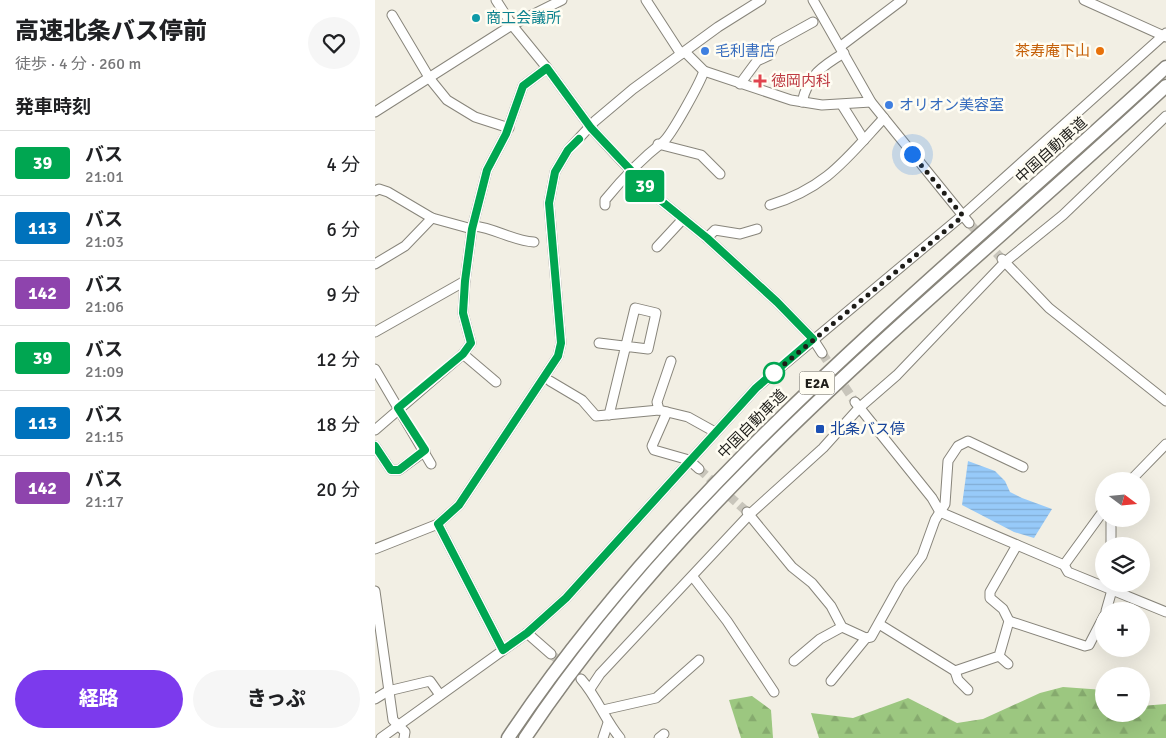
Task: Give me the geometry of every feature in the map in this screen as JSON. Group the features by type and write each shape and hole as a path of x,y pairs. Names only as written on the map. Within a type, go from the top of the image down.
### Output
{"highway":[{"name":"中国自動車道","path":"508,738 568,656 621,590 723,476 846,355 1166,67"},
{"name":"中国自動車道","path":"525,738 632,598 733,485 855,367 1166,86"}],"street":[{"path":"496,0 512,25 547,68 591,128 630,170 682,220 707,238 777,302 813,339 822,353"},
{"path":"375,112 430,79 512,25 562,0"},
{"path":"646,0 683,53 704,71 741,84 822,106 871,102"},
{"path":"375,549 438,524 459,505 558,356 561,343 549,203 550,189 555,172 568,150 633,89 733,16 761,0"},
{"path":"813,0 871,102 966,219"},
{"path":"802,102 809,82 819,69 902,0"},
{"path":"381,738 527,633 566,598 756,388 813,339 966,219 1165,35 1084,0"},
{"path":"392,15 430,79 447,100 475,117 509,128"},
{"path":"741,84 757,61 770,55 775,43 813,22"},
{"path":"375,430 398,408 463,354 471,343 463,313 465,281 473,227 487,170 509,128 523,86 547,68"},
{"path":"605,206 605,200 630,170 658,144 663,142 693,96 704,71"},
{"path":"842,105 864,140"},
{"path":"590,689 600,674 693,577 748,512 823,448 857,405 897,376 1003,260 1063,215 1166,116"},
{"path":"770,205 795,197 820,183 884,118"},
{"path":"658,144 701,155 720,174"},
{"path":"375,191 379,189 388,192 432,218 473,227 485,227 521,241 534,242"},
{"path":"375,264 405,246 432,218"},
{"path":"657,247 682,220"},
{"path":"707,238 715,230 740,234 757,229"},
{"path":"1003,260 1053,312 1166,401"},
{"path":"375,332 465,281"},
{"path":"599,343 626,345 648,349 656,313 635,308 626,345 609,415"},
{"path":"463,354 496,382"},
{"path":"663,411 657,402 671,361"},
{"path":"375,369 425,450 431,464"},
{"path":"550,381 582,400 596,416 663,411 689,417 715,432"},
{"path":"857,405 932,498 940,512 1064,565 1068,572 1095,579"},
{"path":"663,411 652,446 654,450 689,460 699,469"},
{"path":"831,681 866,638 871,637 899,585 921,556 945,504 948,462 958,446 968,441 1023,467"},
{"path":"1139,472 1166,444"},
{"path":"375,446 391,470 399,470 425,450"},
{"path":"748,512 792,567 812,583 831,606 842,627 866,638"},
{"path":"1064,565 1095,522"},
{"path":"438,524 503,650"},
{"path":"999,656 1009,621 1003,609 991,598 991,592 1017,545"},
{"path":"693,577 727,621 774,692"},
{"path":"375,591 393,720 405,732 404,738"},
{"path":"1118,592 1166,612"},
{"path":"1009,621 1085,646 1089,645 1095,634"},
{"path":"879,624 955,671 958,680 968,690"},
{"path":"794,661 820,639 842,627"},
{"path":"527,633 551,654"},
{"path":"955,671 999,656"},
{"path":"999,656 1007,664"},
{"path":"603,710 656,698 699,660"},
{"path":"581,679 590,689 603,710 608,723 620,738"},
{"path":"375,699 388,691 430,681 440,695"},
{"path":"603,738 608,723"}],"green space":[{"path":"1063,687 1095,689 1095,722 1150,722 1150,705 1166,704 1166,738 819,738 811,713 853,718 908,698 957,723 983,719 1040,693"},
{"path":"752,696 771,710 773,738 741,738 729,700"}],"water":[{"path":"968,461 995,471 1005,481 1010,492 1052,509 1034,538 1014,532 962,505"}],"tunnel":[{"path":"969,223 1001,258"},
{"path":"822,353 855,402"},
{"path":"699,469 746,511"},
{"path":"551,654 581,679"}],"bus line":[{"name":"39","path":"375,446 391,470 399,470 425,450 398,408 463,354 471,343 463,313 465,281 472,229 487,170 506,134 523,86 547,68 591,128 654,195 682,220 707,238 777,302 813,339 756,388 566,598 527,633 503,650 438,524 459,505 552,368 558,356 561,343 549,203 550,189 555,172 568,150 579,139"}],"place":[{"name":"商工会議所","path":"476,18"},
{"name":"毛利書店","path":"705,51"},
{"name":"茶寿庵下山","path":"1100,51"},
{"name":"徳岡内科","path":"760,81"},
{"name":"オリオン美容室","path":"889,105"},
{"name":"北条バス停","path":"820,429"}],"route":[{"path":"774,373 769,377 963,216 912,154"}]}
